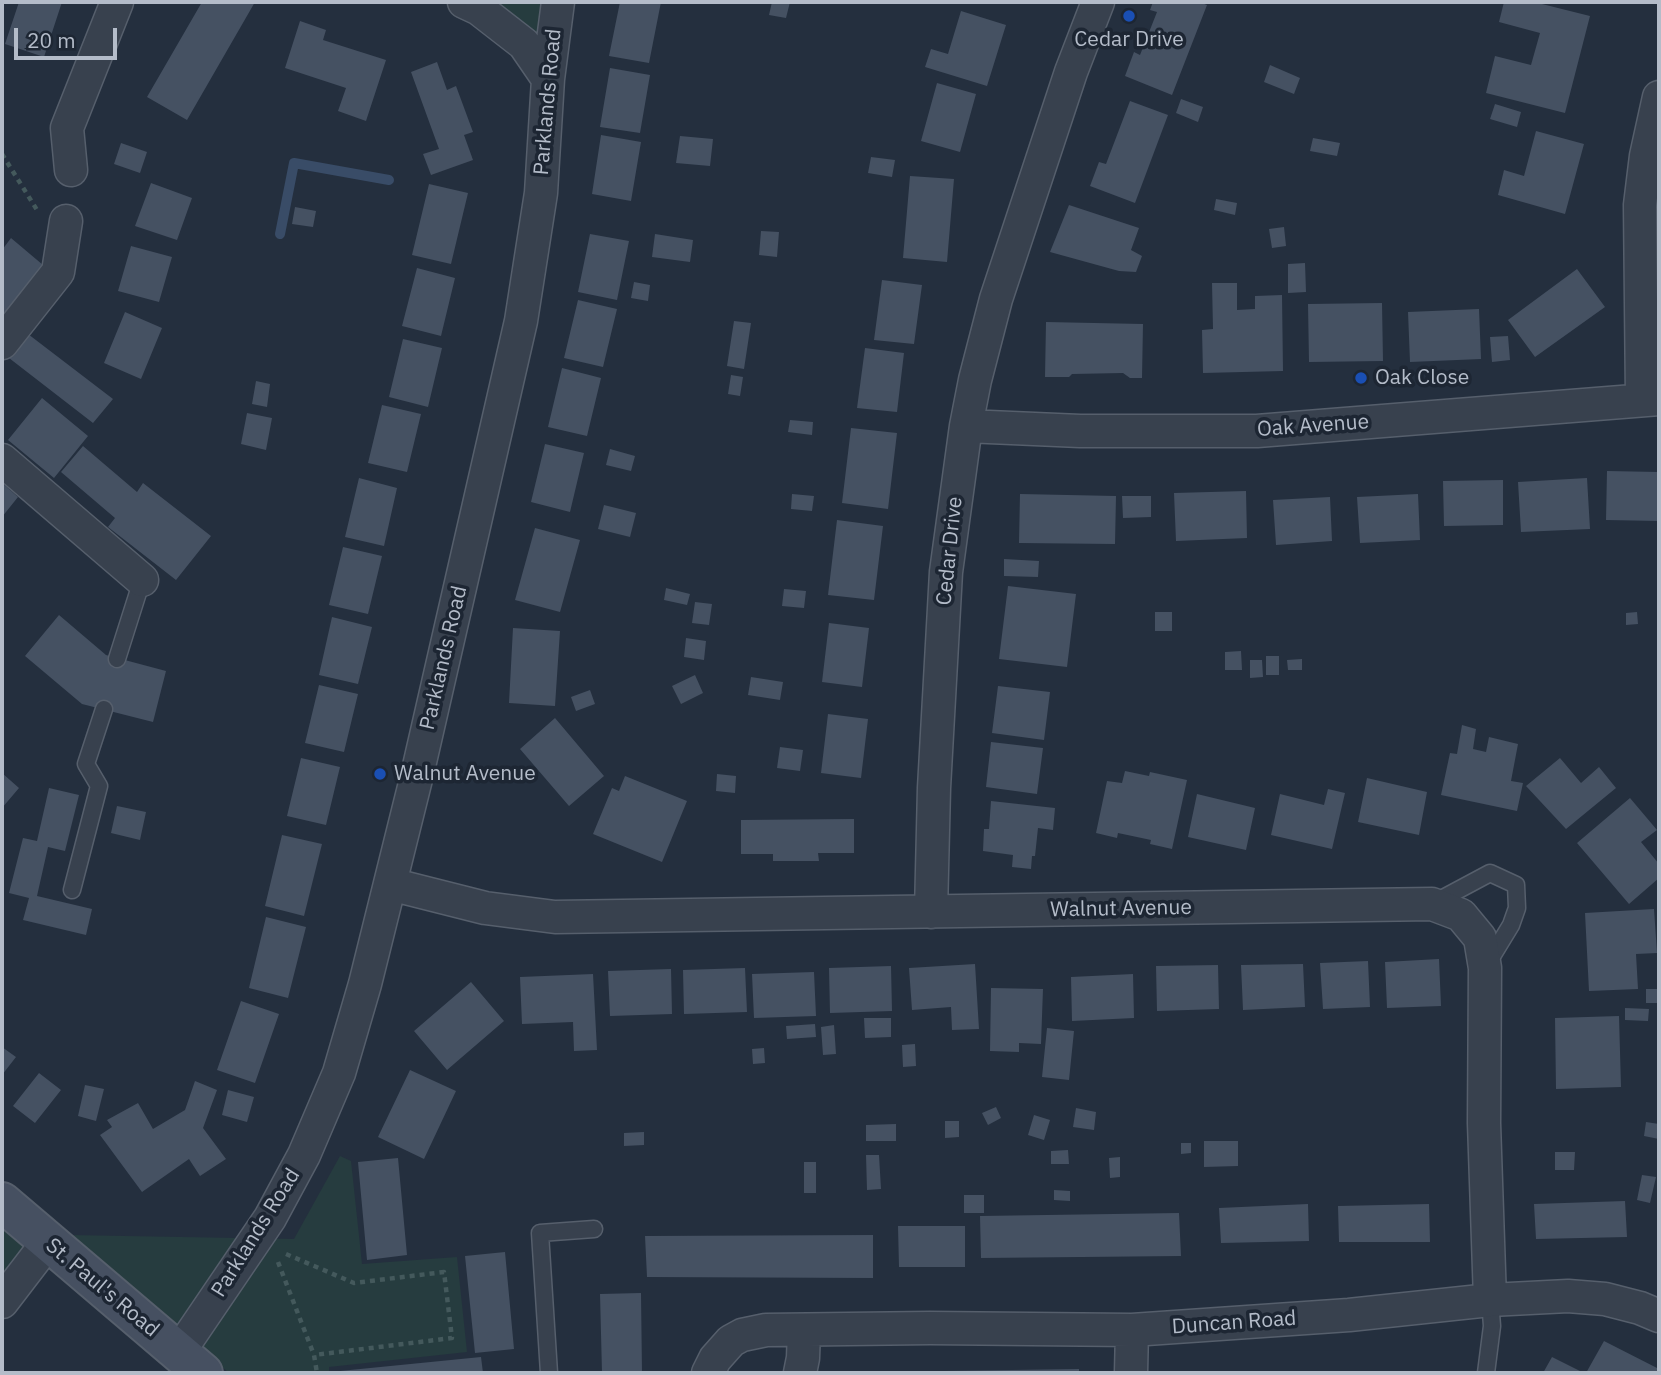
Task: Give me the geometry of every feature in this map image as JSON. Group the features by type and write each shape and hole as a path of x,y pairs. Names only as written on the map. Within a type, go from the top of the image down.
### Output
{"main road":[{"name":"St. Paul's Road","path":"2,1202 191,1363"}],"street":[{"path":"71,170 67,128 117,2"},
{"path":"464,2 479,9 524,44 548,79"},
{"name":"Parklands Road","path":"191,1363 304,1156 339,1073 365,984 421,761 521,320 541,192 548,79 558,2"},
{"name":"Cedar Drive","path":"931,912 934,788 946,572 966,426 996,299 1097,2"},
{"path":"1651,400 1640,205 1646,156 1659,97"},
{"path":"2,343 58,272 66,221"},
{"name":"Oak Avenue","path":"966,426 1080,431 1257,431 1651,400"},
{"path":"2,460 142,580"},
{"name":"Walnut Avenue","path":"390,884 485,908 555,917 1432,904 1461,915 1480,938 1485,968 1485,1123 1490,1300"},
{"path":"2,1302 48,1242"},
{"name":"Duncan Road","path":"708,1373 723,1349 742,1335 766,1330 1132,1330 1568,1296 1605,1300 1640,1308 1659,1316"},
{"path":"800,1373 804,1330"},
{"path":"1131,1373 1132,1330"}],"lane":[{"path":"117,659 142,580"},
{"path":"72,890 99,786 86,764 104,709"},
{"path":"1432,904 1490,873 1516,885 1517,908 1511,925 1485,968"},
{"path":"549,1373 540,1233 594,1229"},
{"path":"1486,1373 1492,1326 1490,1300"}],"path":[{"path":"2,155 43,220 66,221"},
{"path":"284,1253 354,1283 444,1272 452,1338 314,1355"},
{"path":"277,1260 314,1355 317,1373"}],"green space":[{"path":"487,2 543,2 538,38"},
{"path":"340,1156 351,1161 362,1264 457,1257 467,1352 329,1367 329,1373 229,1373 69,1235 294,1239"},
{"path":"2,1229 25,1248 2,1278"}],"building":[{"path":"19,2 62,2 44,57 5,44"},
{"path":"202,2 255,2 187,120 147,97"},
{"path":"620,2 661,2 649,63 609,56"},
{"path":"772,2 790,2 786,18 769,15"},
{"path":"1153,2 1199,2 1207,5 1172,95 1125,76 1134,52 1140,55 1157,12 1150,10"},
{"path":"1504,2 1534,2 1590,16 1565,113 1486,93 1495,56 1531,65 1540,33 1499,22"},
{"path":"961,11 1006,25 987,86 925,67 931,49 948,54"},
{"path":"300,21 326,30 323,40 386,60 366,121 338,111 346,88 285,68"},
{"path":"437,62 447,90 456,86 473,132 464,135 473,160 431,175 423,154 439,149 411,72"},
{"path":"1270,65 1300,78 1294,94 1264,82"},
{"path":"610,68 650,75 640,133 600,127"},
{"path":"937,83 976,94 960,152 921,141"},
{"path":"1181,99 1203,107 1198,122 1176,113"},
{"path":"1130,101 1168,115 1135,203 1090,186 1099,162 1106,164"},
{"path":"1495,104 1521,112 1517,127 1490,119"},
{"path":"1536,131 1584,144 1565,214 1498,195 1504,170 1524,176"},
{"path":"601,135 641,142 631,201 592,194"},
{"path":"680,136 713,139 710,166 676,163"},
{"path":"1313,138 1340,143 1337,156 1310,151"},
{"path":"121,143 147,152 140,173 114,164"},
{"path":"871,157 895,160 892,177 868,173"},
{"path":"910,176 954,179 947,262 903,258"},
{"path":"151,183 192,198 177,240 135,226"},
{"path":"429,184 468,193 451,264 412,255"},
{"path":"1216,199 1237,203 1235,215 1214,210"},
{"path":"1069,205 1139,228 1131,250 1142,256 1136,272 1119,271 1050,252"},
{"path":"295,207 316,211 313,227 292,224"},
{"path":"1284,227 1286,246 1272,248 1269,229"},
{"path":"761,231 779,232 777,257 759,255"},
{"path":"590,234 629,241 617,300 578,292"},
{"path":"655,234 693,240 690,262 652,257"},
{"path":"11,238 43,265 2,317 2,250"},
{"path":"131,246 172,257 159,302 118,291"},
{"path":"1305,263 1306,292 1288,293 1288,264"},
{"path":"417,268 455,278 441,336 402,326"},
{"path":"1577,269 1605,307 1535,357 1508,320"},
{"path":"882,280 922,285 914,344 874,340"},
{"path":"634,282 650,285 648,301 631,298"},
{"path":"1212,283 1237,283 1237,310 1255,309 1255,296 1282,295 1283,371 1203,373 1202,330 1213,329"},
{"path":"578,300 617,309 603,367 564,358"},
{"path":"1382,303 1383,361 1309,362 1308,304"},
{"path":"1479,309 1481,359 1410,362 1408,312"},
{"path":"125,312 162,328 141,379 104,363"},
{"path":"734,321 751,323 744,369 727,366"},
{"path":"1046,322 1143,324 1142,378 1130,378 1123,373 1045,377"},
{"path":"28,334 113,399 93,423 9,358"},
{"path":"1508,336 1510,360 1492,362 1490,337"},
{"path":"403,339 442,348 428,407 389,397"},
{"path":"865,348 904,353 897,412 857,408"},
{"path":"562,368 601,378 587,436 548,427"},
{"path":"731,375 743,377 740,396 728,394"},
{"path":"256,381 270,384 267,407 252,404"},
{"path":"42,398 88,436 54,478 8,440"},
{"path":"382,405 421,414 407,472 368,463"},
{"path":"247,413 272,418 266,450 241,444"},
{"path":"790,420 813,422 812,435 788,432"},
{"path":"851,428 897,433 888,509 842,503"},
{"path":"545,444 584,453 570,512 531,502"},
{"path":"83,446 137,492 143,483 211,536 176,580 108,527 115,518 61,472"},
{"path":"610,449 635,456 631,471 606,465"},
{"path":"1607,471 1659,472 1659,521 1606,520"},
{"path":"359,478 397,488 384,546 345,537"},
{"path":"1587,478 1590,529 1521,532 1518,482"},
{"path":"1503,480 1503,525 1444,526 1443,481"},
{"path":"2,483 18,497 2,517"},
{"path":"1246,491 1247,538 1176,541 1174,493"},
{"path":"792,494 814,496 812,511 791,509"},
{"path":"1020,494 1116,496 1115,544 1019,543"},
{"path":"1418,494 1420,540 1360,543 1357,497"},
{"path":"1122,496 1151,496 1151,517 1123,518"},
{"path":"1330,497 1332,541 1276,545 1273,500"},
{"path":"604,505 636,513 630,537 598,529"},
{"path":"837,520 883,526 874,600 828,595"},
{"path":"535,528 580,540 560,612 515,600"},
{"path":"343,547 382,556 368,614 329,605"},
{"path":"1004,559 1039,561 1038,577 1004,576"},
{"path":"1008,586 1076,594 1067,667 999,659"},
{"path":"666,588 690,594 687,605 664,600"},
{"path":"784,589 806,591 804,608 782,606"},
{"path":"695,602 712,604 709,625 692,623"},
{"path":"1155,612 1172,612 1172,631 1155,631"},
{"path":"1637,612 1638,624 1626,625 1626,613"},
{"path":"59,615 106,655 166,671 153,722 82,704 25,656"},
{"path":"332,617 372,627 358,684 319,675"},
{"path":"829,623 869,628 862,687 822,682"},
{"path":"513,628 560,631 555,706 509,703"},
{"path":"686,638 706,641 704,660 684,657"},
{"path":"1241,651 1242,670 1225,670 1225,652"},
{"path":"1266,656 1279,656 1279,675 1266,675"},
{"path":"1302,659 1302,670 1288,670 1287,660"},
{"path":"1250,660 1262,660 1263,677 1250,678"},
{"path":"695,675 703,693 681,704 672,686"},
{"path":"751,677 783,682 780,700 748,695"},
{"path":"319,685 358,694 344,752 305,743"},
{"path":"998,686 1050,692 1044,740 992,733"},
{"path":"590,690 595,704 576,711 571,697"},
{"path":"828,714 868,719 861,778 821,773"},
{"path":"555,718 604,776 569,806 520,749"},
{"path":"1462,725 1476,729 1473,749 1486,752 1489,737 1518,744 1511,781 1523,783 1517,811 1441,795 1450,753 1457,754"},
{"path":"991,742 1043,748 1037,794 986,787"},
{"path":"780,747 803,750 800,771 777,768"},
{"path":"301,758 340,767 326,825 287,816"},
{"path":"1560,758 1581,783 1599,767 1616,788 1566,829 1526,786"},
{"path":"1125,771 1149,776 1150,772 1187,780 1172,849 1150,844 1151,840 1118,833 1117,838 1096,833 1107,781 1122,783"},
{"path":"2,773 19,788 2,808"},
{"path":"717,774 736,776 735,793 716,791"},
{"path":"625,776 687,801 662,862 593,834 612,788 619,791"},
{"path":"1367,778 1427,792 1419,835 1358,822"},
{"path":"49,788 79,795 65,851 48,847 37,896 92,909 86,935 23,920 29,898 9,893 23,838 37,841"},
{"path":"1328,789 1345,793 1332,849 1271,835 1280,794 1324,805"},
{"path":"1197,794 1255,808 1246,850 1188,837"},
{"path":"1630,798 1657,830 1641,842 1659,864 1659,878 1629,904 1577,843"},
{"path":"991,801 1055,808 1053,830 1038,828 1031,869 1012,867 1013,855 983,851 984,829 989,829"},
{"path":"117,806 146,812 140,840 111,833"},
{"path":"854,819 854,853 818,853 819,861 773,861 773,854 741,854 741,820"},
{"path":"282,835 322,844 304,916 265,906"},
{"path":"1654,909 1657,953 1636,954 1638,989 1589,991 1585,913"},
{"path":"266,917 306,927 288,998 249,988"},
{"path":"1439,959 1441,1006 1387,1008 1385,962"},
{"path":"1368,961 1370,1007 1323,1009 1320,963"},
{"path":"975,964 979,1029 952,1030 951,1007 912,1010 909,968"},
{"path":"1303,964 1305,1007 1243,1010 1241,965"},
{"path":"1218,965 1219,1009 1157,1011 1156,966"},
{"path":"891,966 892,1011 830,1013 829,968"},
{"path":"745,968 747,1012 684,1014 683,970"},
{"path":"671,969 672,1014 610,1016 608,971"},
{"path":"814,972 816,1016 754,1018 752,974"},
{"path":"593,974 597,1050 574,1051 573,1022 522,1024 520,977"},
{"path":"1133,974 1134,1018 1072,1021 1071,977"},
{"path":"471,982 504,1021 447,1070 414,1031"},
{"path":"991,988 1043,989 1041,1044 1019,1043 1019,1052 990,1051"},
{"path":"1646,989 1659,989 1659,1003 1646,1003"},
{"path":"241,1001 279,1014 255,1083 217,1070"},
{"path":"1625,1008 1649,1009 1648,1021 1625,1020"},
{"path":"1619,1016 1621,1087 1556,1089 1555,1018"},
{"path":"864,1018 891,1018 891,1037 865,1038"},
{"path":"815,1024 816,1037 787,1039 786,1026"},
{"path":"834,1025 836,1054 823,1055 821,1027"},
{"path":"1047,1028 1074,1031 1069,1080 1042,1077"},
{"path":"915,1044 916,1066 903,1067 902,1045"},
{"path":"2,1047 16,1057 2,1075"},
{"path":"764,1048 765,1063 753,1064 752,1049"},
{"path":"410,1070 456,1091 424,1159 378,1137"},
{"path":"39,1073 61,1090 35,1123 13,1106"},
{"path":"195,1081 217,1090 203,1128 226,1159 200,1176 189,1159 142,1192 100,1135 112,1127 107,1120 138,1103 153,1129 185,1110"},
{"path":"85,1085 104,1089 96,1121 78,1116"},
{"path":"228,1090 254,1097 247,1122 222,1115"},
{"path":"996,1107 1001,1118 988,1125 982,1113"},
{"path":"1076,1108 1096,1112 1094,1130 1073,1127"},
{"path":"1034,1115 1050,1120 1044,1140 1028,1135"},
{"path":"945,1121 959,1121 959,1137 945,1138"},
{"path":"1646,1122 1659,1124 1659,1139 1644,1136"},
{"path":"896,1124 896,1141 866,1141 866,1125"},
{"path":"644,1132 644,1145 624,1146 624,1133"},
{"path":"1204,1141 1238,1141 1238,1166 1204,1167"},
{"path":"1181,1143 1191,1143 1191,1153 1181,1154"},
{"path":"1068,1150 1069,1164 1051,1164 1051,1151"},
{"path":"1555,1152 1575,1152 1574,1170 1555,1170"},
{"path":"866,1155 879,1155 881,1189 867,1190"},
{"path":"1120,1157 1120,1177 1110,1178 1109,1158"},
{"path":"398,1158 407,1255 367,1260 358,1162"},
{"path":"804,1162 816,1162 816,1193 804,1193"},
{"path":"1642,1175 1656,1177 1650,1203 1637,1200"},
{"path":"1054,1190 1070,1191 1070,1201 1054,1200"},
{"path":"964,1195 984,1195 984,1213 964,1213"},
{"path":"1625,1201 1627,1237 1536,1239 1534,1204"},
{"path":"1308,1204 1309,1241 1221,1243 1219,1208"},
{"path":"1429,1204 1430,1242 1339,1242 1338,1206"},
{"path":"1179,1213 1181,1256 981,1258 980,1216"},
{"path":"898,1226 965,1226 965,1267 899,1267"},
{"path":"873,1235 873,1278 647,1277 645,1236"},
{"path":"505,1252 514,1349 475,1353 465,1256"},
{"path":"641,1293 642,1373 602,1373 600,1294"},
{"path":"1604,1341 1659,1369 1659,1373 1586,1373"},
{"path":"481,1357 483,1373 340,1373 340,1371"},
{"path":"1552,1357 1584,1373 1543,1373"},
{"path":"1079,1369 1079,1373 943,1373 943,1371"}],"waterway":[{"path":"280,234 294,163 389,180"}],"place":[{"name":"Cedar Drive","path":"1129,16"},
{"name":"Oak Close","path":"1361,378"},
{"name":"Walnut Avenue","path":"380,774"}]}
